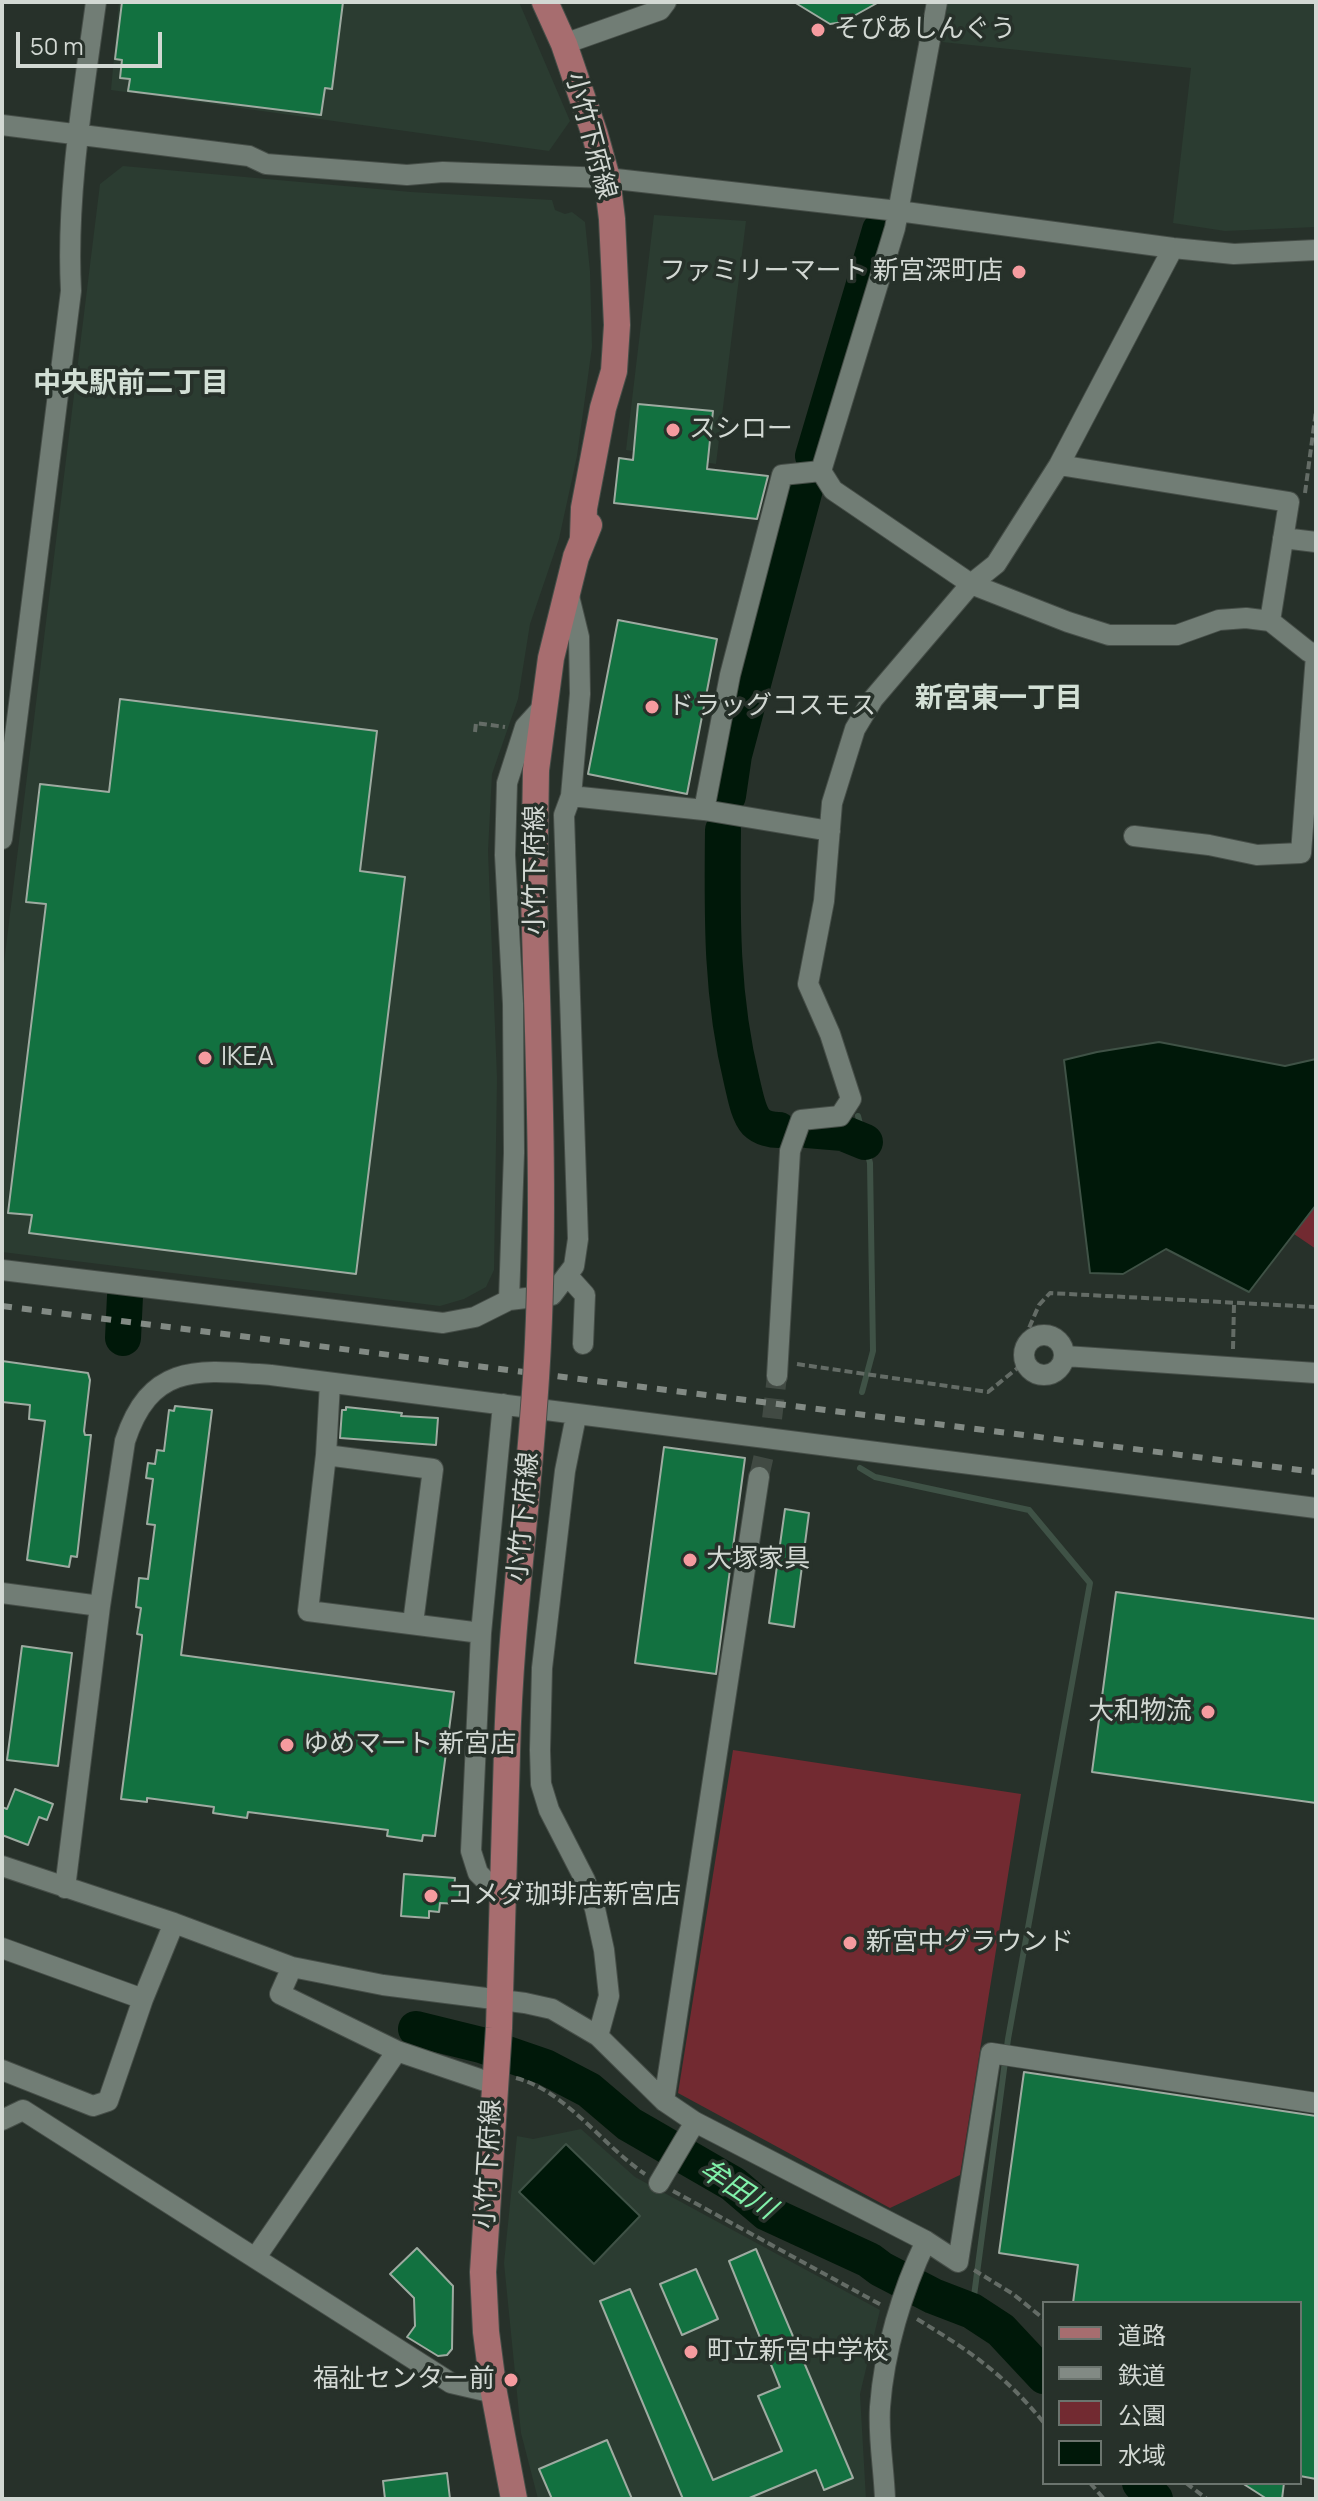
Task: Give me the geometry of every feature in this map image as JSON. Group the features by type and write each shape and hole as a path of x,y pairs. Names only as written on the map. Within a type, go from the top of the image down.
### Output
{"main road":[{"name":"小竹下府線","path":"514,2499 494,2393 486,2332 483,2272 499,2028 509,1681 528,1492 538,1343 542,1190 534,894 536,770 551,658 567,588 583,537 587,494 603,408 614,371 617,325 607,178 564,44 545,2"}],"street":[{"path":"2,839 71,291 69,247 96,2"},
{"path":"564,44 660,10 666,2"},
{"path":"937,2 895,228 821,471 833,490 971,584 1068,622 1109,635 1177,635 1219,620 1246,618 1270,621 1309,652 1316,654 1301,853 1257,855 1209,845 1134,836"},
{"path":"2,125 249,156 268,151 407,161 443,172 607,178 1234,254 1316,250"},
{"path":"2,740 37,442 58,295 69,247"},
{"path":"777,1369 790,1151 801,1120 840,1116 851,1099 830,1034 808,984 824,901 832,803 846,754 873,699 971,584 996,564 1059,465 1173,248"},
{"path":"1059,465 1289,502 1270,621"},
{"path":"704,810 730,675 782,475 821,471"},
{"path":"1283,538 1316,542"},
{"path":"2,1270 443,1323 475,1317 509,1300 552,1295 574,1266 578,1239 564,815 571,796 580,694 579,637 567,588"},
{"path":"509,1300 514,1138 513,1004 505,855 507,783 525,727 545,705"},
{"path":"571,796 704,810 830,831"},
{"path":"567,1275 585,1295 583,1344"},
{"path":"1038,1335 1057,1338 1064,1349 1065,1356 1060,1368 1048,1375 1034,1372 1025,1362 1028,1343 1038,1335"},
{"path":"1065,1356 1316,1373"},
{"path":"65,1888 100,1606 125,1441 141,1404 153,1390 175,1378 202,1371 271,1375 1316,1508"},
{"path":"330,1383 326,1455 308,1611 481,1633"},
{"path":"502,1897 478,1873 471,1851 481,1633 503,1404"},
{"path":"576,1416 565,1471 542,1668 541,1784 549,1810 585,1880 595,1909 609,1996 598,2036"},
{"path":"326,1455 433,1469 413,1623"},
{"path":"664,2101 759,1477"},
{"path":"2,1593 100,1606"},
{"path":"2,1866 174,1923 292,1967 383,1985 552,2009 598,2036 664,2101 695,2122 924,2247 958,2262 991,2053 1316,2103"},
{"path":"2,2070 93,2106 108,2101 143,1999 174,1923"},
{"path":"2,1948 143,1999"},
{"path":"292,1967 280,1994 397,2051 495,2078"},
{"path":"256,2257 397,2051"},
{"path":"2,2120 23,2110 451,2383 494,2393"},
{"path":"659,2183 695,2122"},
{"path":"885,2499 880,2409 886,2359 924,2247"}],"path":[{"path":"1289,502 1303,504 1316,411"},
{"path":"475,732 476,723 511,728"},
{"path":"1038,1335 1029,1328 1039,1305 1050,1293 1316,1307"},
{"path":"1232,1368 1234,1304"},
{"path":"777,1369 988,1392 1025,1362"},
{"path":"495,2078 536,2083 560,2099 622,2158 659,2183 876,2304 902,2306 988,2364 1019,2392 1042,2421"},
{"path":"958,2262 1013,2294 1042,2317"},
{"path":"1189,2485 1207,2499"}],"shaded area":[{"path":"119,2 519,2 570,121 549,151 111,90"},
{"path":"948,2 1316,2 1316,227 1225,231 1173,223 1191,68 942,42"},
{"name":"IKEA","path":"123,166 411,192 552,200 555,210 565,214 572,212 585,222 592,347 577,456 559,539 530,624 518,699 492,774 488,851 497,1078 494,1270 486,1287 464,1299 440,1306 2,1252 2,979 100,184"},
{"path":"654,215 746,221 716,464 626,450"},
{"name":"町立新宮中学校","path":"581,2129 635,2177 880,2310 860,2394 866,2499 538,2499 521,2433 504,2263 517,2136 533,2139"}],"green space":[{"path":"1316,1205 1316,1249 1294,1234"},
{"name":"新宮中グラウンド","path":"733,1750 1021,1794 960,2175 890,2208 678,2093"}],"water":[{"path":"1159,1042 1285,1066 1316,1059 1316,1205 1249,1292 1166,1249 1123,1274 1090,1273 1064,1060"},
{"path":"566,2144 640,2216 594,2264 519,2192"}],"building":[{"path":"122,2 343,2 332,89 325,88 321,115 128,91 130,79 120,78 122,60 115,59"},
{"name":"そぴあしんぐう","path":"794,2 879,2 843,22 830,24"},
{"path":"638,404 713,411 707,469 768,476 757,519 614,503 619,458 633,460"},
{"name":"ドラッグコスモス","path":"618,620 717,639 687,794 588,774"},
{"name":"IKEA","path":"120,699 377,731 360,871 405,877 356,1274 29,1233 32,1215 8,1213 46,904 26,902 40,784 109,792"},
{"path":"2,1361 88,1373 90,1380 84,1431 85,1435 91,1435 77,1557 71,1556 69,1567 27,1560 45,1421 29,1419 30,1405 2,1402"},
{"name":"ゆめマート 新宮店","path":"175,1406 212,1410 181,1655 454,1692 435,1836 423,1835 422,1841 387,1836 388,1830 248,1812 247,1818 213,1813 214,1807 147,1798 147,1802 121,1799 142,1638 137,1634 141,1608 136,1607 139,1578 148,1579 155,1525 147,1524 153,1479 146,1478 148,1463 155,1464 157,1450 164,1451 169,1410 174,1411"},
{"path":"346,1407 402,1413 401,1416 438,1418 436,1445 340,1438 342,1410"},
{"name":"大塚家具","path":"664,1447 745,1458 716,1674 635,1663"},
{"path":"785,1509 809,1513 794,1627 769,1623"},
{"name":"大和物流","path":"1116,1592 1316,1619 1316,1803 1092,1772"},
{"path":"22,1646 72,1653 58,1766 7,1760"},
{"path":"15,1789 53,1804 47,1820 39,1817 28,1845 2,1835 2,1807 7,1809"},
{"name":"コメダ珈琲店新宮店","path":"404,1874 455,1878 454,1889 460,1889 459,1904 440,1903 439,1912 429,1911 429,1918 401,1916"},
{"path":"1024,2072 1316,2116 1316,2479 1302,2476 1302,2301 1073,2301 1078,2265 999,2253"},
{"path":"417,2248 453,2286 452,2349 447,2355 438,2356 407,2337 415,2326 414,2298 390,2274"},
{"path":"756,2249 853,2478 824,2490 816,2470 747,2499 683,2499 600,2301 630,2289 713,2480 782,2451 758,2396 780,2387 729,2261"},
{"path":"696,2269 718,2319 682,2335 660,2284"},
{"path":"607,2440 632,2499 552,2499 539,2469"},
{"path":"447,2473 450,2499 385,2499 383,2481"},
{"path":"1245,2485 1284,2485 1282,2499 1267,2499"}],"waterway":[{"path":"813,456 880,230"},
{"path":"728,796 734,755 805,489"},
{"path":"723,830 724,957 735,1050 753,1118 764,1127 779,1130"},
{"path":"858,1116 870,1163 873,1351 862,1392"},
{"path":"807,1130 843,1133 865,1142"},
{"name":"牟田川","path":"123,1338 125,1296"},
{"path":"860,1468 875,1477 1029,1510 1090,1583 1008,2039 972,2311"},
{"name":"牟田川","path":"416,2029 481,2045 545,2067 589,2090 629,2124 733,2184 767,2213 869,2260 933,2296 972,2311 1001,2330 1042,2374"},
{"name":"牟田川","path":"1142,2485 1155,2499"}],"tunnel":[{"path":"759,1477 772,1419 777,1376"}],"railway":[{"path":"2,1306 1316,1472"}],"place":[{"name":"そぴあしんぐう","path":"818,30"},
{"name":"ファミリーマート 新宮深町店","path":"1019,272"},
{"name":"スシロー","path":"673,430"},
{"name":"ドラッグコスモス","path":"652,707"},
{"name":"IKEA","path":"205,1058"},
{"name":"大塚家具","path":"690,1560"},
{"name":"大和物流","path":"1208,1712"},
{"name":"ゆめマート 新宮店","path":"287,1745"},
{"name":"コメダ珈琲店新宮店","path":"431,1896"},
{"name":"新宮中グラウンド","path":"850,1943"},
{"name":"町立新宮中学校","path":"691,2352"},
{"name":"福祉センター前","path":"511,2380"}],"district":[{"name":"中央駅前二丁目","path":"131,384"},
{"name":"新宮東一丁目","path":"999,699"}]}
